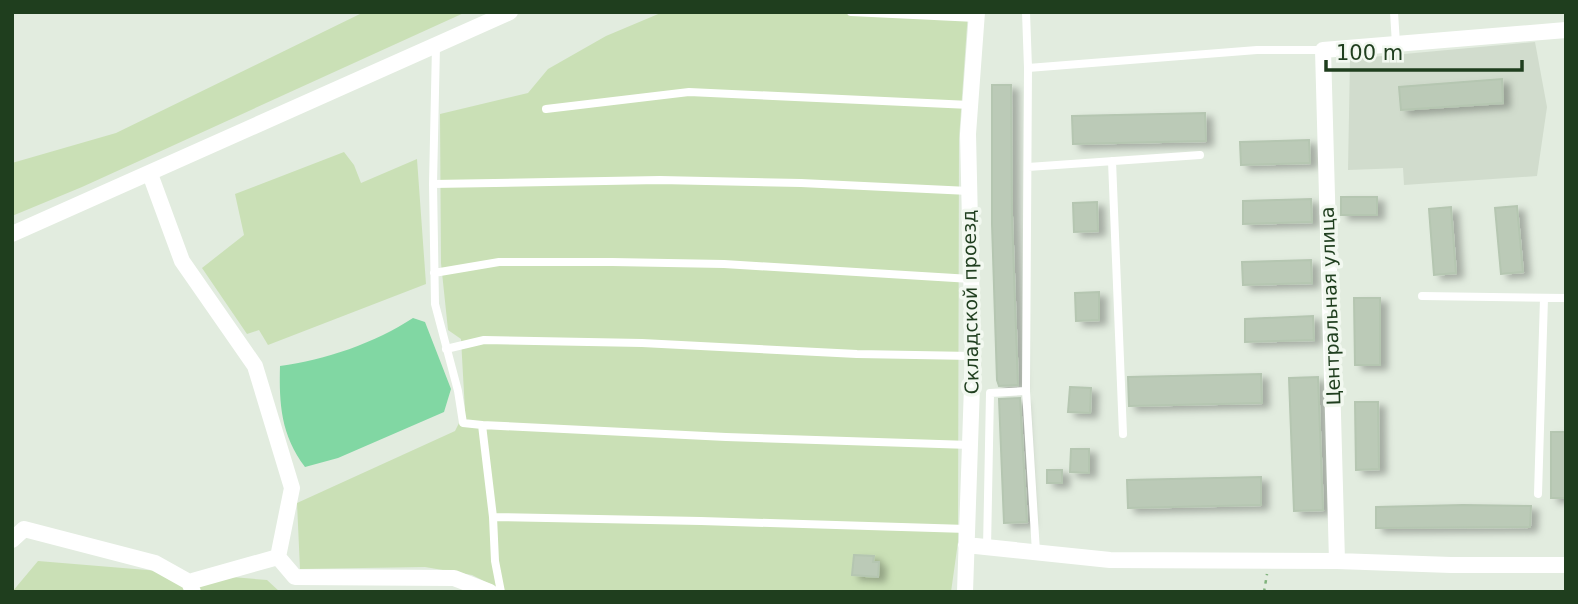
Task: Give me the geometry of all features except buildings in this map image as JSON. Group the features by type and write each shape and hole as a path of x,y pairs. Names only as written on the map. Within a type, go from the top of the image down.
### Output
{"street":[{"path":"12,234 510,12"},
{"name":"Складской проезд","path":"965,592 973,356 968,134 977,15"},
{"path":"1323,50 1566,30"},
{"name":"Центральная улица","path":"1323,50 1337,561"},
{"path":"150,174 182,261 254,366 292,488 278,556"},
{"path":"16,533 155,563 191,587 278,556"},
{"path":"967,537 987,548 1110,560 1566,565"},
{"path":"278,556 295,577 454,578 490,592"}],"lane":[{"path":"851,12 977,15"},
{"path":"1026,12 1026,391 1036,552"},
{"path":"1394,12 1396,44"},
{"path":"436,46 433,184 435,304 458,391 463,423 726,437 970,444"},
{"path":"1028,68 1257,50 1323,50"},
{"path":"546,109 689,92 970,105"},
{"path":"1028,167 1200,155"},
{"path":"1112,161 1123,434"},
{"path":"433,184 660,180 969,191"},
{"path":"433,273 499,262 599,262 724,264 971,279"},
{"path":"1422,296 1566,298"},
{"path":"1538,494 1544,298"},
{"path":"446,349 484,340 642,343 857,354 973,356"},
{"path":"987,548 990,393 1026,391"},
{"path":"482,425 493,517 495,561 501,592"},
{"path":"493,517 701,521 967,537"}],"shaded area":[{"path":"364,12 466,12 82,187 12,216 12,163 116,133"},
{"path":"663,12 968,12 959,139 958,542 951,592 506,592 472,575 425,567 300,569 297,503 455,431 465,411 461,339 448,330 441,263 440,114 528,93 548,69 606,36"},
{"path":"1535,42 1547,107 1537,176 1404,185 1403,168 1348,170 1350,59"},
{"path":"344,152 354,165 361,183 417,159 426,284 268,345 259,330 247,334 202,268 244,235 235,194"},
{"path":"413,318 425,322 451,389 444,412 338,458 305,467 291,443 283,419 280,366 349,349 383,335"},
{"path":"38,561 267,580 280,592 12,592"}]}
